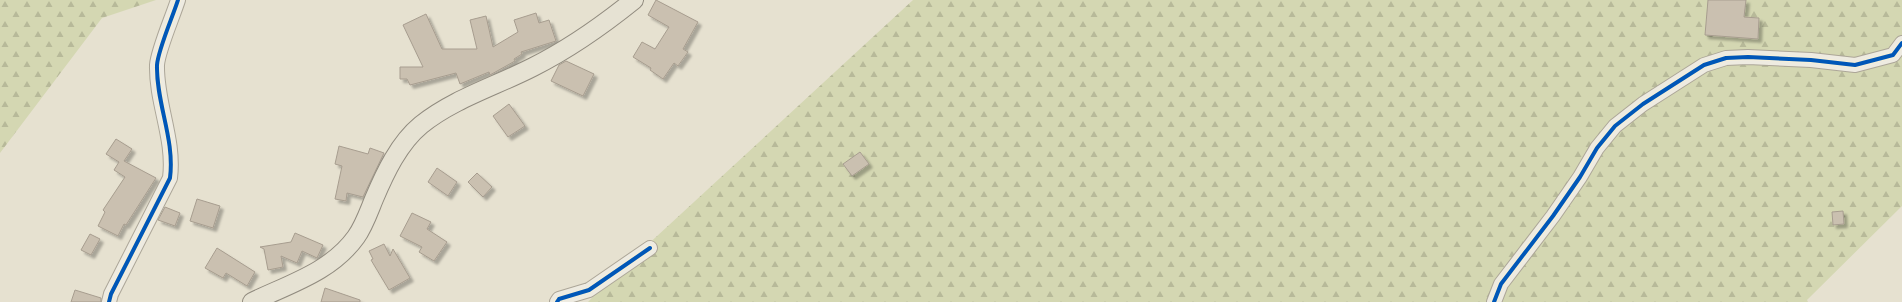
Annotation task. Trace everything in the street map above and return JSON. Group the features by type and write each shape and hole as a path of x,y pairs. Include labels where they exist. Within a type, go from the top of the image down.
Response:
{"main road":[{"path":"252,302 309,276 328,265 344,251 357,236 380,185 396,155 406,141 420,126 441,110 534,67 584,37 634,0"}],"street":[{"path":"109,302 111,294 170,178 172,165 157,64 178,0"},
{"path":"1494,302 1501,284 1553,216 1580,177 1597,148 1615,126 1643,104 1698,69 1726,58 1748,57 1811,60 1855,65 1894,55 1902,43"},
{"path":"557,302 589,290 650,248"}],"green space":[{"path":"0,0 156,0 102,18 0,153"},
{"path":"913,0 1902,0 1902,206 1807,300 1808,302 588,302 605,284"}],"building":[{"path":"656,0 698,22 683,49 688,52 678,66 674,63 663,79 650,70 651,68 633,57 642,42 655,49 669,27 648,15"},
{"path":"1708,0 1746,0 1744,17 1759,18 1758,39 1705,35"},
{"path":"536,13 539,23 549,20 556,41 521,52 522,54 514,59 515,61 490,75 489,72 460,84 456,73 410,85 407,79 400,79 400,67 423,67 403,25 426,14 442,49 477,49 470,20 486,16 493,47 518,32 514,20"},
{"path":"566,61 594,74 583,96 551,81 559,65"},
{"path":"509,104 525,126 508,137 493,116"},
{"path":"116,139 132,149 124,161 156,178 126,225 124,224 118,236 98,226 105,212 103,210 125,177 114,170 119,162 106,154"},
{"path":"339,146 368,154 370,148 384,153 363,197 347,193 346,201 335,199 342,166 335,164"},
{"path":"860,152 869,164 852,176 843,164"},
{"path":"437,168 457,182 448,196 428,182"},
{"path":"477,173 492,187 483,197 468,182"},
{"path":"197,199 220,206 213,228 190,221"},
{"path":"165,207 180,213 175,226 158,220"},
{"path":"1843,211 1844,224 1833,225 1832,212"},
{"path":"412,213 431,222 427,229 447,242 434,261 419,252 422,247 400,236"},
{"path":"295,233 323,245 317,258 302,251 297,263 281,256 283,267 268,270 264,249 260,247 291,242"},
{"path":"90,234 100,239 91,255 81,250"},
{"path":"384,244 390,256 393,249 410,278 389,290 371,260 373,259 369,251"},
{"path":"217,248 255,272 247,286 226,273 223,278 205,268"},
{"path":"325,288 360,300 360,302 321,302"},
{"path":"75,290 101,298 101,302 71,302"}],"cycle path":[{"path":"109,302 111,294 170,178 170,149 159,93 157,65 163,42 178,0"},
{"path":"1494,302 1501,284 1553,216 1580,177 1597,148 1615,126 1643,104 1704,65 1726,58 1748,57 1811,60 1855,65 1893,55 1902,43"},
{"path":"557,302 559,299 589,290 650,248"}]}
